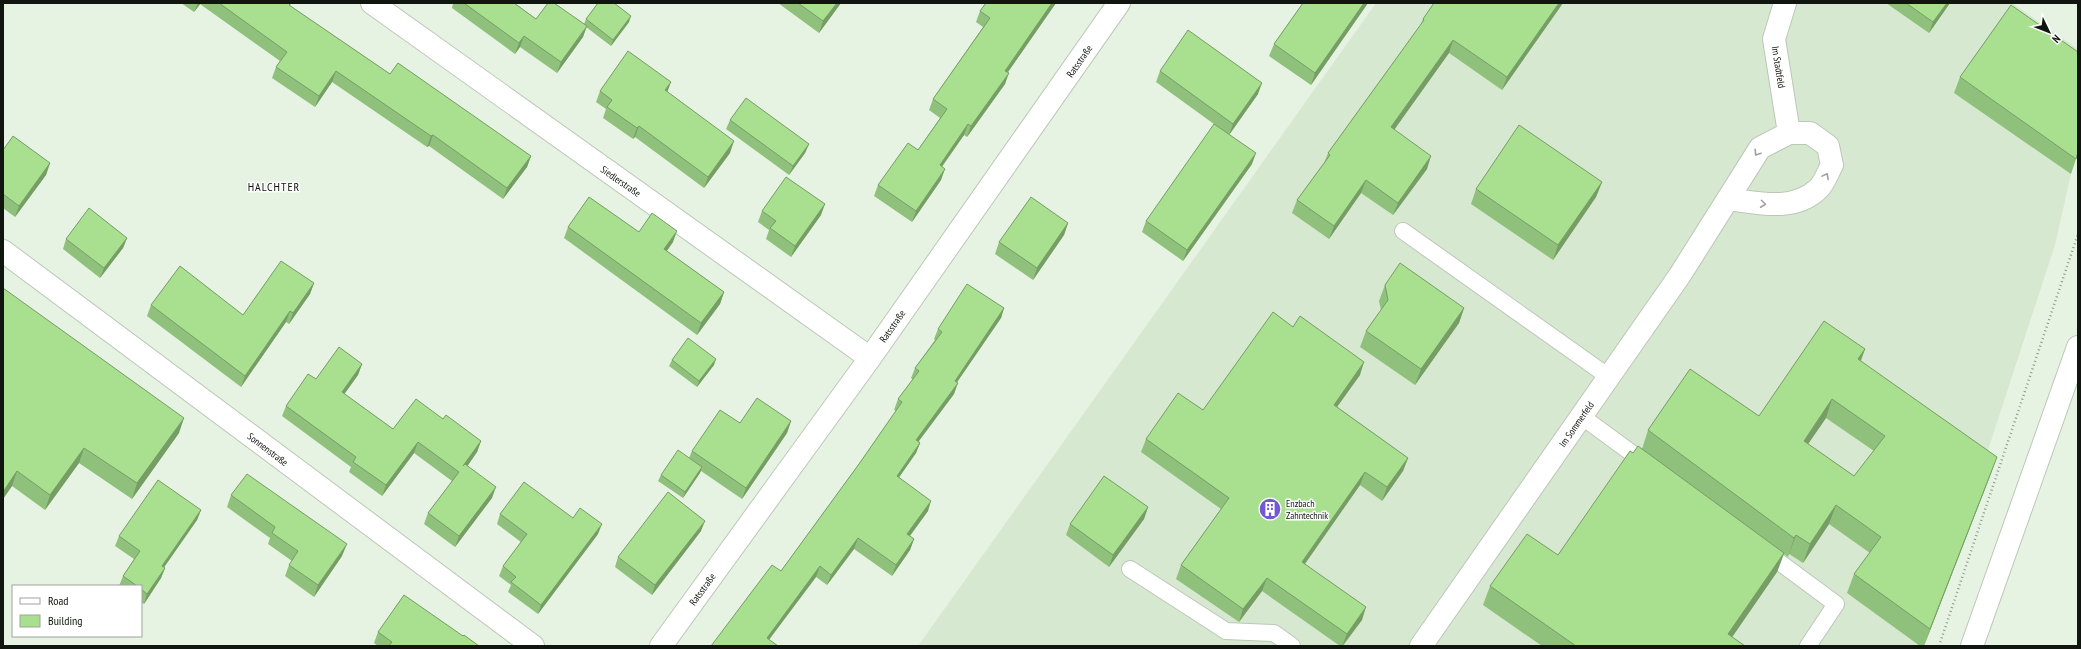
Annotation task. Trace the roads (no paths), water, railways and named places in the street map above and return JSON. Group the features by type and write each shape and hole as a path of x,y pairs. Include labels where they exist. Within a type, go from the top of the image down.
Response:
{"street":[{"name":"Siedlerstraße","path":"372,3 870,358"},
{"name":"Ratsstraße","path":"661,646 870,358 1119,3"},
{"name":"Im Stadtfeld","path":"1785,3 1774,39 1789,133"},
{"name":"Im Sommerfeld","path":"1421,646 1680,275 1760,148 1789,133 1810,133 1828,146 1832,165 1819,189 1799,202 1770,205 1728,199"},
{"name":"Sonnenstraße","path":"3,251 533,646"},
{"path":"1972,646 2078,347"}],"lane":[{"path":"1403,231 1609,377"},
{"path":"1582,416 1658,472"},
{"path":"1753,543 1836,604 1808,646"},
{"path":"1130,569 1226,632 1274,633 1292,646"}],"place":[{"name":"Enzbach Zahntechnik","path":"1270,509"}],"district":[{"name":"HALCHTER","path":"274,187"}]}
